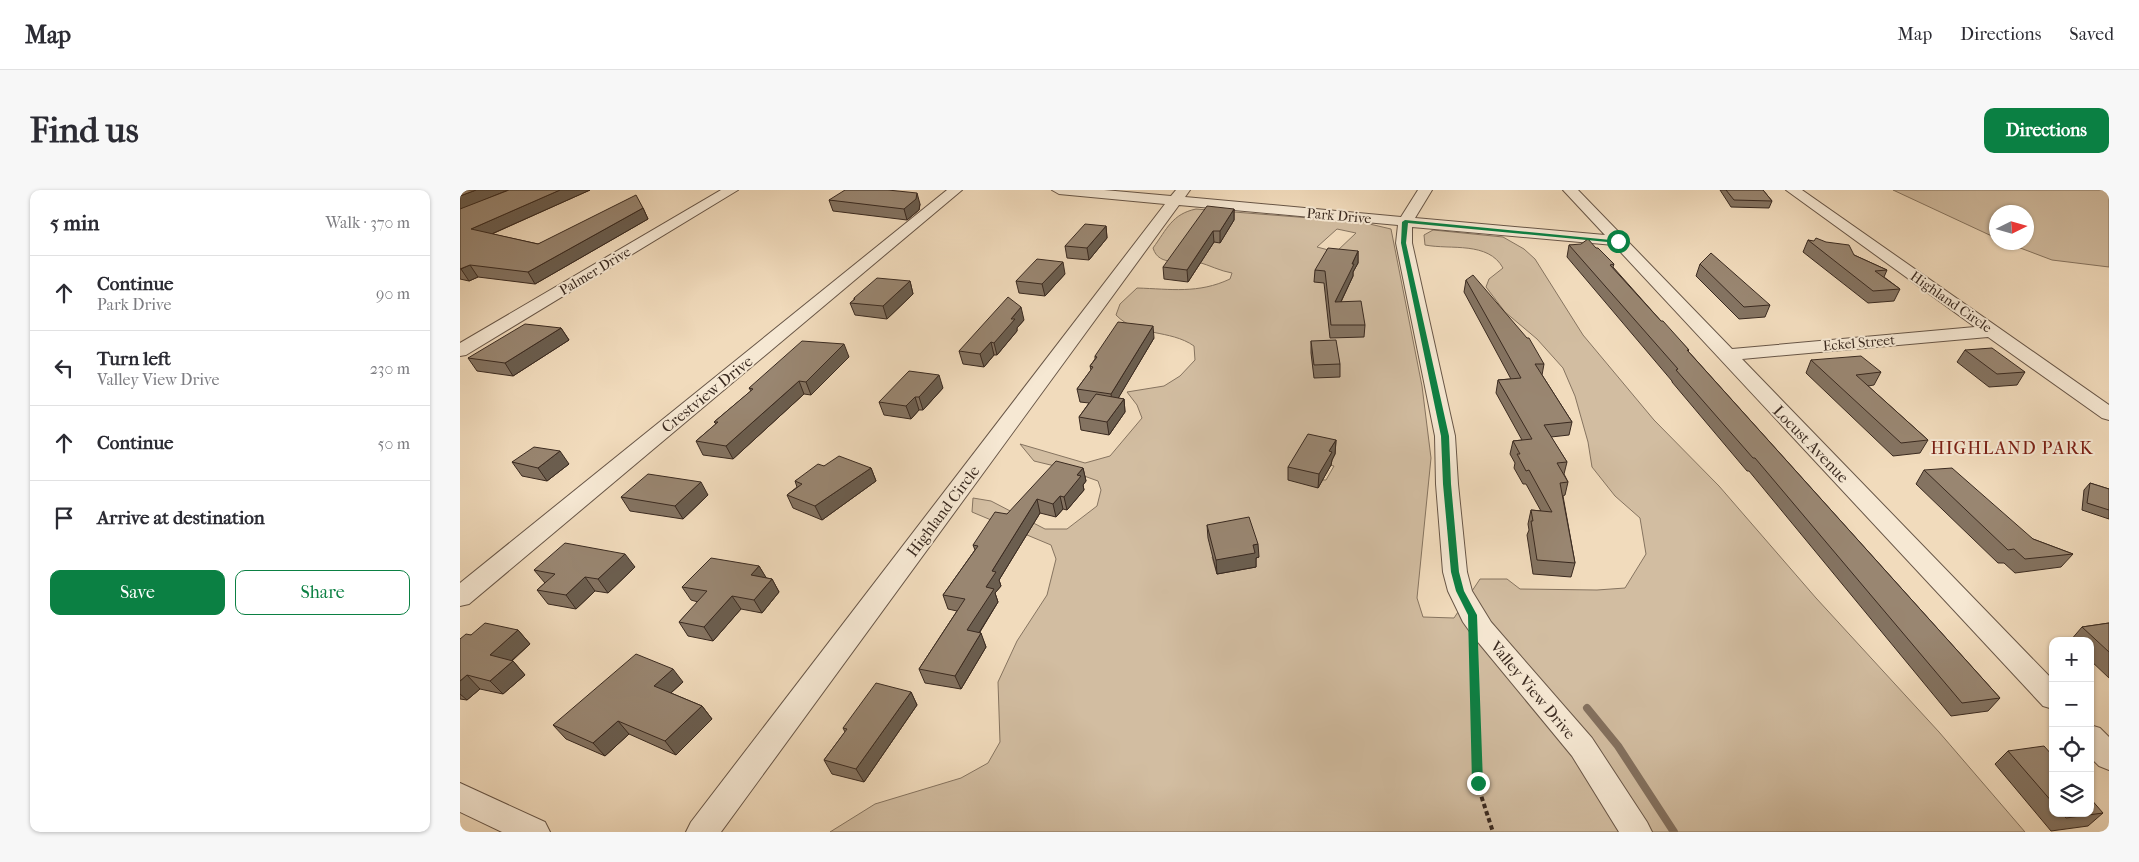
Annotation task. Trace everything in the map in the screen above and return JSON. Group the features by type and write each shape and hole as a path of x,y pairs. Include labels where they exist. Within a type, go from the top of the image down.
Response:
{"street":[{"name":"Palmer Drive","path":"460,351 731,190"},
{"name":"Crestview Drive","path":"460,597 954,190"},
{"name":"Park Drive","path":"1059,190 1179,196 1405,222 1618,241"},
{"name":"Valley View Drive","path":"1425,190 1408,213 1405,222 1404,243 1445,436 1447,484 1455,572 1460,591 1472,615 1582,747 1636,832"},
{"name":"Locust Avenue","path":"1570,190 2049,694"},
{"name":"Highland Circle","path":"1793,190 2109,414"},
{"name":"Highland Circle","path":"702,832 1179,196"},
{"name":"Eckel Street","path":"1725,355 1993,331"},
{"path":"2094,741 2109,757"},
{"path":"460,796 534,832"}],"path":[{"path":"1472,615 1478,783 1493,832"}],"shaded area":[{"path":"1893,190 2109,190 2109,267 2052,260 2026,250 2034,250 2034,205 1989,205 1989,235"},
{"path":"1196,209 1361,222 1391,229 1422,386 1431,458 1417,598 1423,617 1454,618 1480,579 1507,579 1520,589 1597,590 1625,588 1646,554 1640,518 1615,496 1592,467 1588,442 1575,396 1563,368 1537,339 1505,312 1486,287 1489,279 1503,268 1496,259 1479,250 1425,245 1424,235 1433,230 1503,237 1524,249 1535,259 1583,335 1654,420 1719,486 1816,598 1939,732 2025,832 830,832 875,804 961,778 988,763 1000,742 998,682 1017,641 1047,595 1056,559 1051,545 972,512 973,498 991,501 1045,529 1067,529 1097,506 1101,490 1098,481 1059,467 1034,461 1020,444 1085,463 1110,456 1142,418 1137,405 1127,392 1164,386 1180,376 1195,360 1194,346 1175,337 1134,327 1116,315 1120,304 1137,288 1195,289 1218,284 1230,279 1232,273 1198,262 1166,260 1156,254 1153,248 1166,229 1188,211","holes":["1337,229 1356,233 1336,252 1317,247","1307,447 1329,465 1334,466 1326,480 1323,480","1212,557 1258,557 1217,574"]}],"building":[{"path":"460,190 476,190 460,196"},
{"path":"509,190 560,190 471,229 538,244 636,195 643,208 528,272 470,265 460,269 460,209"},
{"path":"845,190 888,190 917,193 916,199 904,209 829,200"},
{"path":"1726,190 1763,190 1772,201 1734,200"},
{"path":"1207,206 1234,209 1220,231 1213,231 1187,270 1163,267"},
{"path":"1085,224 1106,226 1087,248 1065,246"},
{"path":"1816,238 1826,242 1849,245 1854,255 1887,270 1875,271 1900,289 1873,291 1808,240 1814,241"},
{"path":"1588,239 1614,264 1610,265 1663,321 2000,698 1962,703 1755,458 1676,370 1678,369 1569,245 1581,244"},
{"path":"1328,248 1358,251 1352,264 1354,264 1335,302 1361,301 1365,325 1331,325 1325,271 1315,270"},
{"path":"1711,253 1770,305 1744,307 1700,264"},
{"path":"1037,259 1063,262 1042,284 1016,281"},
{"path":"1473,275 1529,338 1544,364 1535,364 1572,422 1544,425 1567,462 1557,463 1568,482 1560,483 1575,563 1537,560 1531,510 1552,512 1529,470 1526,471 1517,454 1520,454 1513,441 1532,439 1498,380 1521,378 1466,280"},
{"path":"877,278 910,281 883,306 850,303 854,298"},
{"path":"1008,297 1021,307 1011,319 1015,319 994,343 991,342 980,354 959,351"},
{"path":"1118,322 1153,326 1111,394 1077,389 1093,367 1090,366 1097,357 1095,356"},
{"path":"525,324 561,328 505,363 468,358"},
{"path":"1336,340 1340,364 1314,365 1311,341"},
{"path":"802,341 844,344 806,382 799,381 726,446 696,441 718,422 714,422 753,389 749,388"},
{"path":"1992,348 2025,372 1997,374 1965,350"},
{"path":"1861,356 1881,372 1856,375 1928,440 1901,443 1811,360"},
{"path":"909,371 939,375 919,397 915,397 906,406 879,402"},
{"path":"1096,394 1124,399 1107,422 1079,417"},
{"path":"1308,434 1336,440 1329,451 1332,452 1319,474 1288,467"},
{"path":"534,447 560,451 538,468 512,462"},
{"path":"839,456 871,468 815,506 787,495 802,484 795,481 818,464 824,466"},
{"path":"1056,461 1083,468 1077,475 1081,476 1064,497 1060,496 1053,504 1037,499 992,571 996,572 986,587 994,589 967,630 981,633 955,676 919,669 965,599 943,595 978,546 973,545 995,512 1007,514"},
{"path":"1952,468 2033,539 2073,554 2025,559 2014,549 2008,550 1924,470"},
{"path":"648,474 701,482 675,506 621,497"},
{"path":"2090,483 2109,489 2109,510 2087,503"},
{"path":"1249,517 1258,544 1253,545 1255,553 1216,560 1207,525"},
{"path":"565,543 625,554 598,579 585,577 566,595 537,590 555,574 534,570"},
{"path":"711,558 759,566 751,575 772,579 754,600 732,596 704,627 679,622 707,591 682,587"},
{"path":"485,623 518,630 490,655 513,661 490,681 467,675 460,681 460,639 466,634 471,635"},
{"path":"2109,623 2109,652 2094,637 2082,627"},
{"path":"636,654 673,669 654,686 702,706 665,741 618,721 593,743 553,725"},
{"path":"876,683 911,692 856,769 824,760 847,729 843,728"},
{"path":"2044,746 2049,752 2049,798 2008,751"},
{"path":"2094,803 2103,813 2094,814"}],"waterway":[{"path":"1587,708 1618,746 1674,832"}],"district":[{"name":"HIGHLAND PARK","path":"2012,448"}],"route":[{"path":"1478,783 1472,615 1460,591 1455,572 1447,484 1445,436 1404,243 1405,222 1618,241"}]}
